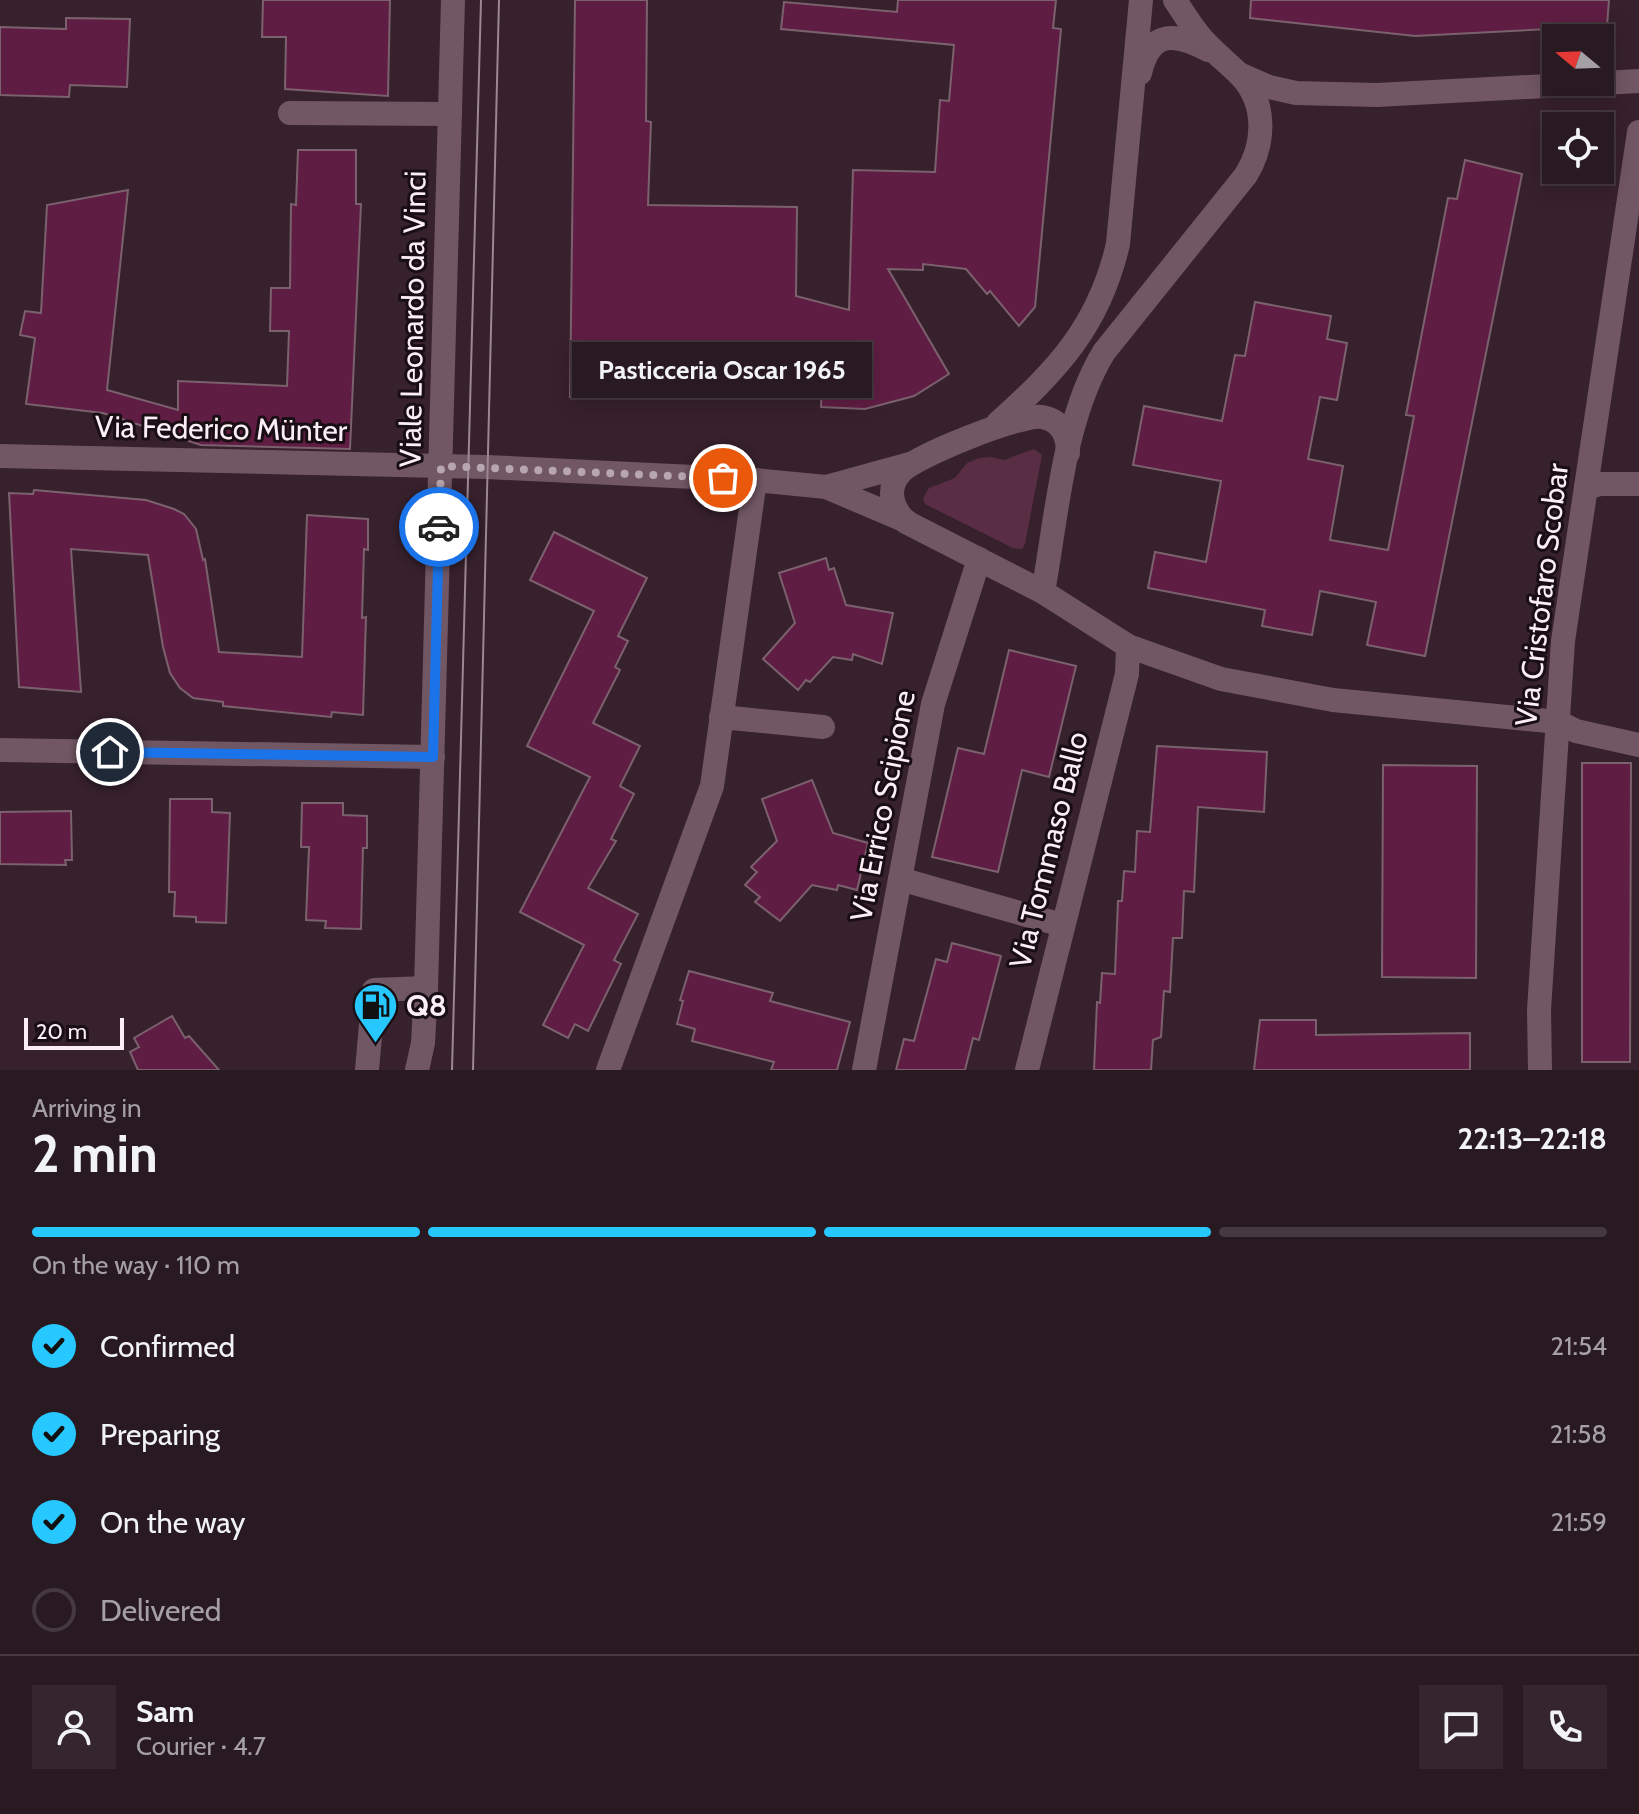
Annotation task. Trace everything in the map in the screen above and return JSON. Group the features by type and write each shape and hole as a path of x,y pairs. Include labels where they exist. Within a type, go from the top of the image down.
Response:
{"street":[{"name":"Viale Leonardo da Vinci","path":"417,1070 423,1043 426,988 453,0"},
{"path":"993,428 1058,366 1101,299 1116,255 1141,0"},
{"path":"1043,592 1068,453 1088,380 1104,352 1252,164 1260,141 1261,117 1253,94 1239,74 1202,39 1175,0"},
{"path":"1131,109 1143,58 1158,41 1181,37 1217,55"},
{"path":"1239,74 1269,87 1296,93 1377,95 1639,81"},
{"path":"290,113 450,114"},
{"name":"Via Cristofaro Scobar","path":"1540,1070 1539,1010 1563,641 1639,132"},
{"path":"826,487 914,462 993,428 1028,417 1049,418 1059,424 1065,432 1068,453"},
{"name":"Via Federico Münter","path":"0,456 441,466 755,480 826,487"},
{"path":"906,522 893,505 892,494 898,475 914,462"},
{"path":"608,1070 712,786 755,480"},
{"path":"1586,488 1600,484 1639,484"},
{"path":"826,487 906,522 1043,592 1128,646 1221,679 1333,700 1558,722 1576,731 1639,745"},
{"name":"Via Errico Scipione","path":"864,1070 933,704 979,559"},
{"name":"Via Tommaso Ballo","path":"1027,1070 1127,674 1128,646"},
{"path":"721,717 823,727"},
{"path":"0,750 433,757"},
{"path":"900,879 1062,925"},
{"path":"367,1070 374,990 426,988"}],"shaded area":[{"path":"1034,449 1042,455 1022,549 1013,548 925,504 923,498 929,488 955,478 967,463 991,457 1004,460"}],"building":[{"path":"263,0 390,0 388,96 285,89 286,37 262,37"},
{"path":"575,0 647,0 646,121 651,122 648,205 797,207 796,296 849,310 853,170 935,172 940,100 949,101 954,45 781,29 784,2 897,12 898,0 1056,0 1053,28 1061,29 1035,307 1019,326 990,291 987,294 966,269 923,264 923,270 888,269 949,374 914,396 865,409 821,407 822,377 658,371 660,399 570,397"},
{"path":"1251,0 1609,0 1607,24 1542,24 1542,29 1415,36 1250,18"},
{"path":"66,18 130,19 127,87 70,85 69,97 0,95 0,27 66,29"},
{"path":"298,150 356,150 356,204 361,204 350,449 201,445 103,413 26,404 35,338 20,335 25,311 41,313 47,205 128,190 107,390 178,410 178,381 287,386 289,331 270,331 271,288 290,288 291,204 296,205"},
{"path":"1465,160 1522,174 1425,656 1367,645 1376,602 1320,591 1312,635 1262,626 1265,610 1148,588 1155,552 1206,562 1221,481 1133,465 1144,406 1222,421 1235,355 1245,356 1255,302 1331,316 1327,339 1347,343 1337,400 1320,397 1308,459 1343,466 1330,540 1388,550 1414,416 1406,415 1448,198 1457,199"},
{"path":"34,490 146,500 184,514 196,529 205,559 219,652 302,657 307,515 368,519 362,618 366,617 363,715 332,712 331,717 223,706 223,702 193,698 180,688 170,673 148,555 71,549 81,692 19,687 9,493 33,494"},
{"path":"554,532 647,578 618,636 628,641 615,667 620,670 593,723 640,746 620,786 634,794 611,839 616,841 588,888 638,914 614,960 621,964 588,1031 575,1024 568,1038 543,1025 584,945 520,912 590,777 527,746 594,611 530,580"},
{"path":"826,558 829,570 834,568 846,605 893,613 882,664 853,654 852,660 833,657 810,682 806,680 798,690 763,659 795,623 779,573"},
{"path":"1009,650 1076,666 1049,777 1022,770 998,872 932,857 958,748 984,754"},
{"path":"1157,746 1267,752 1264,812 1198,807 1194,892 1184,891 1182,938 1173,938 1170,992 1164,991 1161,1037 1153,1040 1151,1070 1094,1070 1097,1002 1100,1003 1102,973 1115,974 1118,901 1122,901 1124,871 1135,872 1137,831 1150,832"},
{"path":"1582,763 1631,763 1630,1062 1582,1062"},
{"path":"1383,765 1477,766 1476,978 1382,977"},
{"path":"812,780 833,833 868,843 857,890 838,885 837,890 812,885 780,921 755,902 760,897 745,885 757,872 751,867 777,841 762,799"},
{"path":"170,799 212,799 212,812 230,813 226,923 196,922 196,917 174,916 175,892 169,892"},
{"path":"302,803 343,803 343,815 367,816 361,929 325,928 326,921 306,920 309,847 301,847"},
{"path":"71,811 72,860 65,860 66,865 0,864 0,812"},
{"path":"952,943 1001,956 979,1040 973,1038 965,1070 896,1070 904,1039 914,1041 936,959 947,962"},
{"path":"689,971 773,993 770,1001 850,1022 837,1070 771,1070 774,1062 692,1041 695,1029 677,1024"},
{"path":"172,1016 185,1038 189,1036 219,1070 138,1070 130,1052 139,1047 134,1038"},
{"path":"1260,1020 1316,1020 1316,1035 1470,1033 1470,1070 1254,1070"}],"tram line":[{"path":"452,1070 481,0"},
{"path":"473,1070 499,0"}],"way so far":[{"path":"439,527 441,466 723,478"}],"place":[{"name":"Pasticceria Oscar 1965","path":"723,478"},
{"name":"Q8","path":"375,1045"}],"route":[{"path":"110,752 433,757 439,527"}]}
